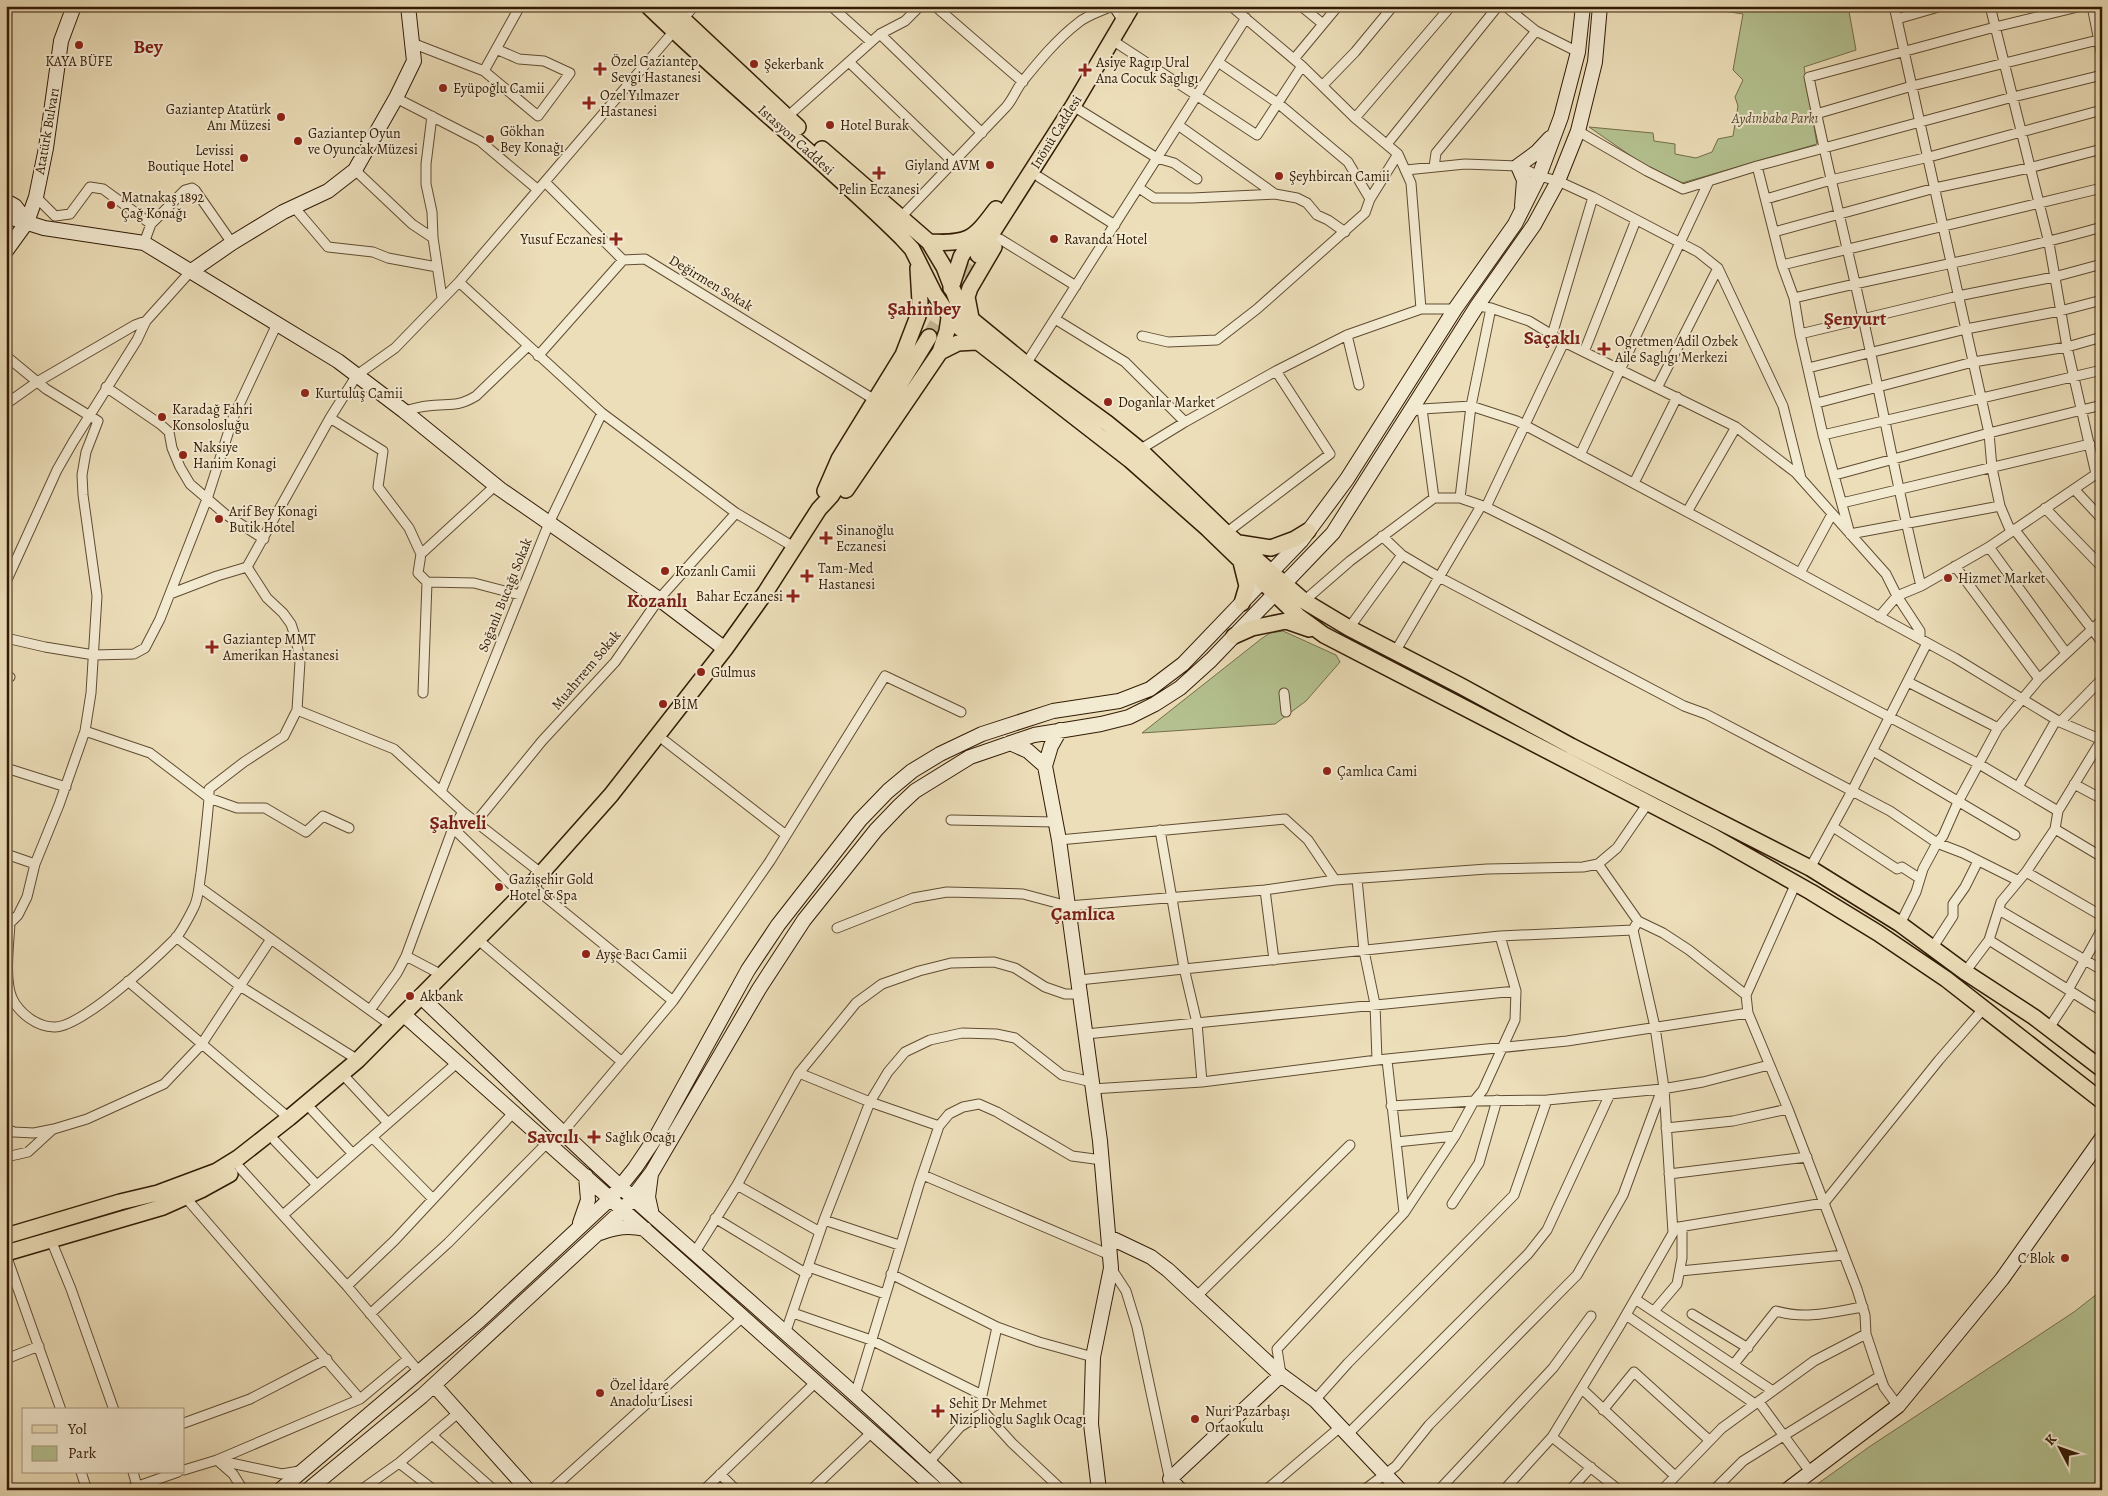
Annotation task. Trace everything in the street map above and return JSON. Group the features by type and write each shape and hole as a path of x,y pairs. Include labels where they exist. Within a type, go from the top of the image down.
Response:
{"main road":[{"name":"Atatürk Bulvarı","path":"6,251 27,222 36,197 46,148 61,41 74,6"},
{"path":"190,272 232,243 294,207 328,190 355,170 396,98 414,61 408,6"},
{"name":"Istasyon Caddesi","path":"648,6 674,32 867,203 912,249 930,285 956,324 976,342 1134,455"},
{"path":"669,6 787,117 929,242 944,267 958,303 971,318 1026,364 1107,423 1134,455 1241,562 1266,576"},
{"path":"280,1490 479,1321 611,1198 635,1168 656,1137 748,970 778,925 860,820 888,790 912,771 940,754 982,734 1053,711 1119,701 1150,689 1183,664 1308,531 1378,432 1455,309 1521,213 1540,176 1554,134 1578,52 1583,6"},
{"path":"308,1490 434,1385 624,1209 652,1172 781,955 804,920 876,830 916,791 970,757 1034,735 1101,724 1129,717 1155,704 1180,688 1234,636 1333,533 1416,411 1477,306 1534,225 1558,181 1578,131 1595,62 1600,6"},
{"name":"Inönü Caddesi","path":"978,255 1073,106 1112,40 1124,10"},
{"path":"971,318 968,297 970,288 1066,135 1073,106"},
{"path":"533,885 612,795 725,650 794,548 822,511 854,478 940,352 950,317 952,286 961,257 972,238 990,217 1056,122 1073,106"},
{"path":"1521,213 1524,180 1518,166 1537,152 1554,134"},
{"path":"6,200 15,206 27,222"},
{"path":"6,216 44,228 144,242 190,272 338,361 404,411 496,486 658,599 725,650"},
{"path":"929,242 952,243 972,238"},
{"path":"822,511 839,459 903,355 918,316 920,302 918,261"},
{"path":"423,998 533,885 665,741 729,660 777,592 822,511 929,336"},
{"path":"940,352 958,343 976,342"},
{"path":"1134,455 1238,543 1266,576 1279,588 1298,616 1324,635"},
{"path":"1238,543 1271,548 1295,539 1308,531"},
{"path":"1241,562 1247,586 1242,602"},
{"path":"1279,588 1349,628 1462,686 1571,746 1810,868 1933,946 1965,972 2049,1028 2102,1069"},
{"path":"1234,636 1252,628 1286,621 1324,635 1760,861 1878,933 1946,979 2102,1101"},
{"path":"1060,730 1051,746 1046,766 1059,840 1080,987 1102,1160 1111,1261 1093,1358 1091,1424 1099,1490"},
{"path":"1010,743 1028,751 1046,766"},
{"path":"6,1254 163,1207 186,1198 240,1168 275,1141 347,1079 406,1017 442,975 479,941"},
{"path":"423,998 562,1133 652,1215 786,1331 958,1490"},
{"path":"6,1236 120,1202 158,1193 199,1179 238,1158 289,1118 358,1060 392,1026 406,1017"},
{"path":"406,1017 744,1316 932,1488"},
{"path":"1787,1490 1898,1406 2002,1279 2102,1138"},
{"path":"603,1170 621,1172 635,1168"},
{"path":"652,1172 648,1197 652,1215"},
{"path":"577,1230 584,1218 588,1200 586,1176"},
{"path":"595,1236 612,1228 631,1225 646,1229"},
{"path":"1109,1238 1151,1257 1198,1296 1281,1375 1315,1400 1400,1490"},
{"path":"1174,1486 1281,1375"},
{"path":"434,1385 528,1490"}],"street":[{"path":"484,71 520,6"},
{"path":"683,18 694,6"},
{"path":"831,6 871,42"},
{"path":"787,117 880,34 906,20 920,6"},
{"path":"935,6 1023,82"},
{"path":"901,217 982,134 1015,96 1016,90 1046,53 1079,22 1112,6"},
{"path":"1231,6 1302,66 1355,118 1398,154 1411,183 1421,309"},
{"path":"1301,6 1323,24"},
{"path":"1294,59 1338,6"},
{"path":"1323,85 1356,52 1393,6"},
{"path":"1355,118 1451,6"},
{"path":"1387,144 1498,6"},
{"path":"1505,6 1536,31 1578,52"},
{"path":"1894,6 1989,433 1992,468 2000,506 2012,531 2102,642"},
{"path":"1897,19 1942,6"},
{"path":"1879,617 1897,596 1921,586 1989,547 2099,472 2090,444 2067,347 2049,242 1990,6"},
{"path":"1921,586 1906,524 1863,318 1823,148 1809,77 1995,26 2082,6"},
{"path":"2092,6 2102,56"},
{"path":"1026,364 1246,18"},
{"path":"1434,167 1436,153 1536,31"},
{"path":"170,594 247,567 330,418 357,375 396,348 459,282 674,32"},
{"path":"880,34 982,134"},
{"path":"1112,40 1258,135 1280,104 1302,66"},
{"path":"1816,114 1912,86 2100,40"},
{"path":"412,42 484,71 538,116 570,73 544,61 519,59 496,49"},
{"path":"849,62 953,162"},
{"path":"1218,62 1280,104 1348,162 1370,199"},
{"path":"1578,131 1647,171 1683,189 1757,166 2012,96 2102,75"},
{"path":"396,98 480,141 538,189"},
{"path":"1073,106 1157,158 1174,163 1197,180"},
{"path":"1766,200 1831,180 1929,157 2102,110"},
{"path":"432,116 426,164 426,184 432,212 433,238 442,298"},
{"path":"1178,125 1275,194"},
{"path":"1774,232 1935,188 2029,168 2102,149"},
{"path":"1142,336 1168,342 1217,340 1257,309 1365,213 1370,199 1398,154"},
{"path":"1406,170 1465,164 1518,166 1593,197 1698,252 1718,268 1739,309 1783,406 1801,478"},
{"path":"1757,166 1782,265 1794,298 1800,334 1823,435 1850,534"},
{"path":"355,170 412,224 433,238"},
{"path":"1039,178 1115,225"},
{"path":"1580,455 1709,181"},
{"path":"538,356 623,260 545,182"},
{"path":"44,228 55,216 70,214 90,187 103,190 152,224"},
{"path":"144,242 152,224 185,190 192,188 196,190 232,243"},
{"path":"1139,188 1154,198 1275,194 1298,198 1307,203 1317,215 1345,232"},
{"path":"1782,265 2102,188"},
{"path":"36,197 55,216"},
{"path":"1552,335 1593,197"},
{"path":"294,207 328,247 373,252 396,260 438,267"},
{"path":"1584,352 1636,220"},
{"path":"1794,298 1855,283 2049,242 2102,228"},
{"path":"1000,239 1076,286"},
{"name":"Değirmen Sokak","path":"623,260 645,260 875,400"},
{"path":"1800,334 1958,296 2054,277 2102,264"},
{"path":"1657,388 1718,268"},
{"path":"6,582 57,470 137,340 146,321 190,272"},
{"path":"459,282 602,413 736,513 794,548"},
{"path":"1808,368 1966,329 2060,311 2102,300"},
{"path":"1477,306 1491,308 1529,321 1564,342 1736,427 1801,478 1886,574 1897,596 1920,631 1924,641 1908,682 1810,868"},
{"path":"1460,498 1471,406 1491,308"},
{"path":"1134,455 1185,422 1347,334 1421,309 1455,309"},
{"path":"1055,320 1125,362 1185,422"},
{"path":"6,404 37,382 135,325 146,321"},
{"path":"6,638 45,647 94,654 134,654 145,648 160,619 207,499 233,418 277,324"},
{"path":"1347,334 1359,384"},
{"path":"1817,403 1973,362 2067,347 2102,337"},
{"path":"1395,652 1439,577 1484,507 1564,342"},
{"path":"404,411 428,406 458,405 468,401 476,396 528,346"},
{"path":"6,356 37,382 98,421 86,452 82,481 97,596 91,693 85,731 66,787 35,864 27,897 18,915 8,922 8,973 11,996 18,1008 28,1018 42,1025 54,1028 70,1023 117,991 176,937 195,905 199,887 209,789 244,762 284,736 297,710 300,660 294,631 283,613 267,598 247,567"},
{"path":"1823,435 1885,419 1981,399 2102,370"},
{"path":"1226,533 1330,454 1276,371"},
{"path":"106,388 169,432 172,448 184,475 207,499 225,514 264,539"},
{"path":"1634,484 1677,397"},
{"path":"1835,475 1989,433 2102,405"},
{"path":"1434,498 1416,411 1471,406 1524,425 1924,641 1985,675 2060,722 2102,739 2058,811 2055,829 2026,872 2017,880 2001,902 1989,940 1965,972"},
{"name":"Soğanlı Bucağı Sokak","path":"441,792 549,523 602,413"},
{"path":"330,418 383,451 378,487 409,528 421,554 418,572 427,582 422,693"},
{"path":"1687,512 1736,427"},
{"path":"1842,503 2090,444"},
{"path":"421,554 496,486"},
{"path":"2074,489 2102,519"},
{"path":"1304,601 1382,536 1434,498 1460,498 1484,507 1554,541 1979,764 2058,811"},
{"path":"1850,534 2000,506"},
{"path":"2045,508 2102,567"},
{"name":"Muahrrem Sokak","path":"476,822 542,741 615,662 658,599 736,513"},
{"path":"1800,573 1832,514"},
{"path":"1382,536 1402,555 1439,577 1684,706 1706,714 1890,811 1937,843 1963,853 2017,880"},
{"path":"1989,547 2066,653"},
{"path":"1349,628 1402,555"},
{"path":"1955,566 2039,679"},
{"path":"427,582 474,582 520,595"},
{"path":"1900,924 1916,892 1919,878 1937,843 1944,836 1958,802 1998,728 2039,679 2102,620"},
{"path":"562,1133 673,1001 786,835 886,676 961,712"},
{"path":"2018,787 2055,722 2060,722 2102,679"},
{"path":"1908,682 1998,728"},
{"path":"1284,692 1286,712"},
{"path":"297,710 394,749 476,822 533,885"},
{"path":"85,731 150,754 209,798 237,808 265,808 306,832 323,816 350,828"},
{"path":"665,741 786,835"},
{"path":"1873,750 2015,835"},
{"path":"6,768 66,787"},
{"path":"2074,784 2102,799"},
{"path":"837,928 913,898 947,892 1023,894 1068,906 1265,890 1335,880 1487,869 1583,867 1598,864 1617,848 1648,804"},
{"path":"370,1010 398,973 406,956 453,828 463,812"},
{"path":"1059,840 1285,819 1308,840 1335,880"},
{"path":"951,820 1056,822"},
{"path":"1832,827 1897,868 1902,867 1919,878"},
{"path":"453,828 533,885 673,1001"},
{"path":"2055,829 2102,857"},
{"path":"1160,830 1184,968 1197,1023 1202,1082"},
{"path":"6,854 35,864"},
{"path":"1933,946 1953,916 1953,904 1965,887 1978,862"},
{"path":"1598,864 1638,921 1663,933 1688,950 1746,995"},
{"path":"2026,872 2102,916"},
{"path":"1357,879 1364,951 1375,1004 1377,1060"},
{"path":"1796,883 1746,995 1748,1013 1807,1156 1863,1307 1866,1334 1884,1387 1898,1406"},
{"path":"199,887 392,1026"},
{"path":"1265,890 1274,960"},
{"path":"1999,910 2102,970"},
{"path":"1638,921 1633,930 1655,1027 1663,1089 1670,1174 1682,1258 1677,1284 1654,1311"},
{"path":"2049,1028 2102,929"},
{"path":"695,1252 737,1185 799,1073 856,1003 882,984 919,971 951,963 994,962 1015,968 1045,987 1065,994 1080,987 1184,968 1500,936 1633,930"},
{"path":"1281,1375 1277,1349 1404,1213 1455,1136 1474,1101 1483,1090 1505,1046 1515,1020 1516,991 1500,936"},
{"path":"176,937 240,986 358,1060"},
{"path":"6,1129 14,1132 34,1133 54,1129 87,1119 164,1084 201,1045 271,939"},
{"path":"1989,940 2102,1011"},
{"path":"479,941 622,1062"},
{"path":"406,956 442,975"},
{"path":"128,981 289,1118"},
{"path":"1086,1034 1283,1016 1375,1004 1516,991"},
{"path":"1504,1490 1552,1437 1678,1227 1824,1203 1939,1060 1984,1008"},
{"path":"786,1331 824,1220 870,1102 888,1072 905,1052 930,1040 962,1033 996,1034 1015,1038 1062,1074 1092,1086 1202,1082 1377,1060 1567,1041 1748,1013"},
{"path":"1388,1060 1391,1106 1404,1213"},
{"path":"283,1216 458,1062"},
{"path":"1391,1106 1497,1100 1547,1100 1663,1089 1703,1082 1770,1065"},
{"path":"799,1073 870,1102 939,1126"},
{"path":"347,1079 388,1123"},
{"path":"1364,1490 1403,1459 1429,1425 1577,1275 1623,1195 1663,1089"},
{"path":"1266,1490 1343,1431 1521,1261 1538,1242 1547,1230 1610,1094"},
{"path":"1452,1204 1479,1163 1497,1100"},
{"path":"1315,1400 1348,1363 1514,1195 1547,1100"},
{"path":"855,1395 899,1245 939,1126 949,1114 963,1107 979,1104 997,1112 1072,1156 1102,1160"},
{"path":"1666,1128 1733,1121 1788,1109"},
{"path":"312,1110 353,1154"},
{"path":"347,1286 395,1240 514,1112"},
{"path":"6,1157 28,1152 54,1129"},
{"path":"1396,1142 1455,1136"},
{"path":"372,1137 433,1199"},
{"path":"275,1141 317,1185"},
{"path":"370,1314 448,1243 548,1142"},
{"path":"1198,1296 1350,1145"},
{"path":"1670,1174 1807,1156"},
{"path":"240,1168 347,1286 420,1373"},
{"path":"923,1175 1111,1261 1126,1291 1137,1327 1174,1486"},
{"path":"737,1185 820,1232"},
{"path":"186,1198 360,1399"},
{"path":"715,1218 808,1271 885,1294"},
{"path":"824,1220 899,1245"},
{"path":"51,1240 113,1408"},
{"path":"6,1254 60,1408"},
{"path":"1680,1271 1844,1255"},
{"path":"891,1274 997,1327 1038,1342 1093,1358"},
{"path":"1635,1299 1773,1391"},
{"path":"1734,1364 1776,1311 1791,1315 1811,1316 1863,1307"},
{"path":"793,1313 872,1340 982,1395"},
{"path":"1692,1314 1748,1348"},
{"path":"1626,1315 1757,1403 1785,1436 1811,1473"},
{"path":"551,1490 744,1316"},
{"path":"1439,1490 1553,1368 1592,1316"},
{"path":"997,1327 982,1395 984,1412 1017,1449 1062,1490"},
{"path":"1662,1490 1722,1428 1814,1360 1866,1334"},
{"path":"6,1359 39,1346"},
{"path":"185,1423 250,1399 327,1359"},
{"path":"185,1470 216,1460 360,1399 408,1360"},
{"path":"1603,1410 1634,1372 1709,1440"},
{"path":"1714,1490 1743,1461 1880,1376"},
{"path":"704,1490 816,1382"},
{"path":"1582,1389 1674,1476"},
{"path":"929,1462 960,1427 984,1412"},
{"path":"361,1490 399,1463 458,1413"},
{"path":"811,1490 872,1432"},
{"path":"432,1435 494,1490"},
{"path":"1552,1437 1591,1467 1609,1486 1619,1490"},
{"path":"216,1460 282,1474 291,1474 304,1469"},
{"path":"216,1460 233,1474 243,1490"},
{"path":"399,1463 434,1490"},
{"path":"1570,1490 1591,1467"},
{"path":"82,1474 87,1490"},
{"path":"134,1474 137,1486"},
{"path":"127,1490 172,1474"},
{"path":"720,1474 736,1490"}],"green space":[{"name":"Aydınbaba Parkı","path":"1716,6 1848,6 1856,50 1804,67 1817,144 1682,183 1647,167 1589,127 1653,133 1654,141 1675,144 1675,154 1696,158 1712,152 1718,139 1733,136 1738,106 1735,97 1743,80 1733,70 1743,14 1717,10"},
{"path":"1283,631 1336,655 1340,662 1306,701 1275,724 1142,733 1261,639 1270,633"},
{"path":"2102,1290 2102,1490 1809,1490 1869,1447 2074,1312"}],"tunnel":[{"path":"929,337 978,255"}],"place":[{"name":"KAYA BÜFE","path":"79,45"},
{"name":"Şekerbank","path":"754,64"},
{"name":"Özel Gaziantep Sevgi Hastanesi","path":"600,69"},
{"name":"Asiye Ragıp Ural Ana Cocuk Saglıgı","path":"1085,70"},
{"name":"Eyüpoğlu Camii","path":"443,88"},
{"name":"Ozel Yılmazer Hastanesi","path":"589,103"},
{"name":"Gaziantep Atatürk Anı Müzesi","path":"281,117"},
{"name":"Hotel Burak","path":"830,125"},
{"name":"Gökhan Bey Konağı","path":"490,139"},
{"name":"Gaziantep Oyun ve Oyuncak Müzesi","path":"298,141"},
{"name":"Levissi Boutique Hotel","path":"244,158"},
{"name":"Giyland AVM","path":"990,165"},
{"name":"Pelin Eczanesi","path":"879,173"},
{"name":"Şeyhbircan Camii","path":"1279,176"},
{"name":"Matnakaş 1892 Çağ Konağı","path":"111,205"},
{"name":"Yusuf Eczanesi","path":"616,239"},
{"name":"Ravanda Hotel","path":"1054,239"},
{"name":"Ogretmen Adil Ozbek Aile Saglıgı Merkezi","path":"1604,349"},
{"name":"Kurtuluş Camii","path":"305,393"},
{"name":"Doganlar Market","path":"1108,402"},
{"name":"Karadağ Fahri Konsolosluğu","path":"162,417"},
{"name":"Naksiye Hanim Konagi","path":"183,455"},
{"name":"Arif Bey Konagi Butik Hotel","path":"219,519"},
{"name":"Sinanoğlu Eczanesi","path":"826,538"},
{"name":"Kozanlı Camii","path":"665,571"},
{"name":"Tam-Med Hastanesi","path":"807,576"},
{"name":"Hizmet Market","path":"1948,578"},
{"name":"Bahar Eczanesi","path":"793,596"},
{"name":"Gaziantep MMT Amerikan Hastanesi","path":"212,647"},
{"name":"Gulmus","path":"701,672"},
{"name":"BİM","path":"663,704"},
{"name":"Çamlıca Cami","path":"1327,771"},
{"name":"Gazişehir Gold Hotel & Spa","path":"499,887"},
{"name":"Ayşe Bacı Camii","path":"586,954"},
{"name":"Akbank","path":"410,996"},
{"name":"Sağlık Ocağı","path":"594,1137"},
{"name":"C Blok","path":"2065,1258"},
{"name":"Özel İdare Anadolu Lisesi","path":"600,1393"},
{"name":"Sehit Dr Mehmet Niziplioglu Saglık Ocagı","path":"938,1411"},
{"name":"Nuri Pazarbaşı Ortaokulu","path":"1195,1419"}],"district":[{"name":"Bey","path":"148,47"},
{"name":"Şahinbey","path":"924,309"},
{"name":"Şenyurt","path":"1855,319"},
{"name":"Saçaklı","path":"1552,338"},
{"name":"Kozanlı","path":"657,601"},
{"name":"Şahveli","path":"458,823"},
{"name":"Çamlıca","path":"1083,914"},
{"name":"Savcılı","path":"553,1137"}]}
